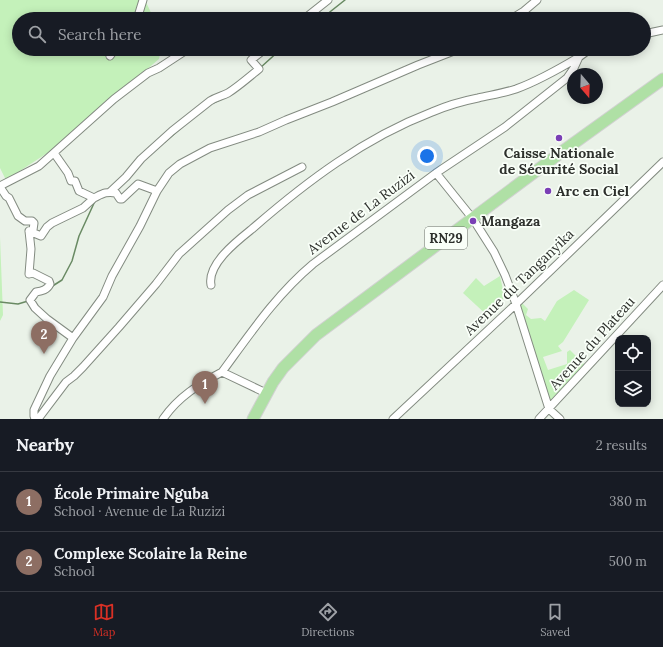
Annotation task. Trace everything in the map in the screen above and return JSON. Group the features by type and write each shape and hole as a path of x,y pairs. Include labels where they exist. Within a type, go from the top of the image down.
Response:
{"main road":[{"name":"RN29","path":"252,419 266,393 283,368 316,335 400,271 663,79"}],"street":[{"path":"139,12 143,0"},
{"path":"313,12 328,0"},
{"path":"522,12 537,0"},
{"path":"651,33 663,30"},
{"path":"29,232 33,230 34,223 32,221 25,221 18,216 9,198 0,187 39,166 114,99 148,73 177,56"},
{"path":"110,192 126,177 141,159 172,131 210,101 240,85 259,69 251,60 256,56"},
{"path":"302,167 248,195 228,210 179,254 134,310 83,367 66,382 37,419 34,416 34,410 50,376 72,338 102,297 157,191 169,173 199,153 260,132 441,56"},
{"path":"211,285 210,278 213,271 230,247 284,200 331,166 361,147 379,136 432,112 527,85 579,57"},
{"name":"Avenue de La Ruzizi","path":"222,372 281,294 313,264 436,173 505,126 567,78 579,57"},
{"path":"54,153 68,173 71,181 75,181 79,191 94,198"},
{"name":"Avenue du Tanganyika","path":"393,419 516,304 663,162"},
{"path":"436,173 473,219 494,252 516,304 549,409 560,419"},
{"path":"29,232 41,236 47,227 52,223 83,208 94,198 103,193 116,193 122,199 138,184 157,191"},
{"path":"29,232 31,249 28,274 33,274 50,283 48,288 43,291 36,292 30,300 35,308 47,319 72,338"},
{"name":"Avenue du Plateau","path":"539,419 663,285"},
{"path":"163,419 189,392 222,372 266,393"}],"green space":[{"path":"0,0 145,0 151,12 12,12 12,56 160,56 159,59 55,148 6,180 0,168"},
{"path":"0,237 3,315 0,321"},
{"path":"500,276 504,295 502,303 490,318 463,293 476,278 484,286"},
{"path":"574,290 589,300 563,342 558,346 562,351 543,357 548,370 567,364 567,352 570,350 585,365 550,401 519,307 522,303 528,309 526,315 531,319 541,318 545,321 557,301"}],"waterway":[{"path":"330,12 345,0"},
{"path":"260,68 273,56"},
{"path":"213,103 222,99"},
{"path":"165,142 180,129"},
{"path":"51,287 62,280 72,261 79,236 95,201"},
{"path":"0,302 18,304 28,301"}],"place":[{"name":"Caisse Nationale de Sécurité Social","path":"559,138"},
{"name":"Arc en Ciel","path":"548,191"},
{"name":"Mangaza","path":"473,221"},
{"name":"Complexe Scolaire la Reine","path":"44,354"},
{"name":"École Primaire Nguba","path":"205,404"}]}
